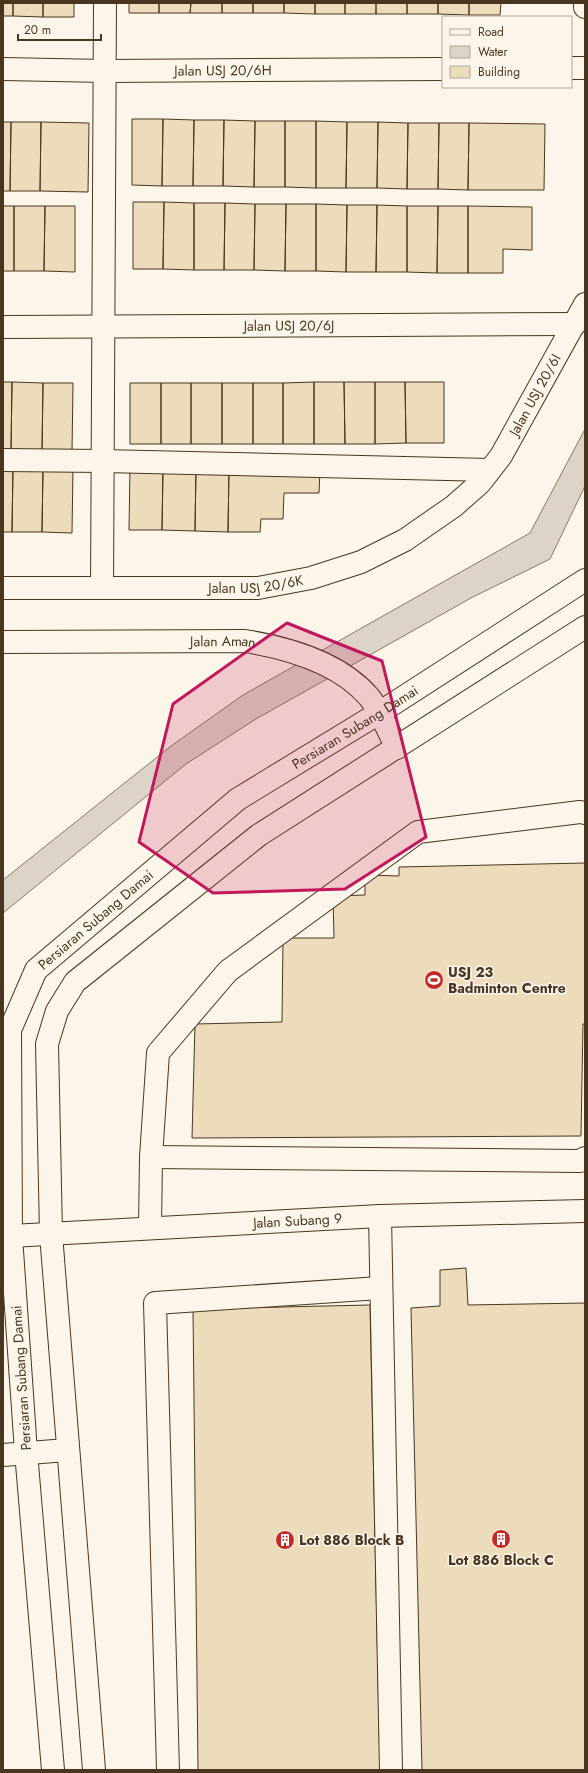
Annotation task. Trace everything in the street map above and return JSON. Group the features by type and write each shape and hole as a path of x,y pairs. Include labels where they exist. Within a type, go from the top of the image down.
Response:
{"street":[{"path":"102,588 105,3"},
{"path":"572,68 585,68"},
{"name":"Jalan USJ 20/6H","path":"3,69 105,71 442,69"},
{"name":"Jalan USJ 20/6I","path":"485,476 501,456 585,304"},
{"name":"Jalan USJ 20/6J","path":"3,327 575,324"},
{"path":"3,460 103,461 485,476"},
{"name":"Jalan USJ 20/6K","path":"3,588 258,588 311,578 360,562 406,540 454,506 485,476"},
{"name":"Persiaran Subang Damai","path":"53,1770 26,1452 11,1236 10,1030 36,970 238,799 374,705 585,580"},
{"path":"94,1770 67,1450 51,1234 47,1044 57,1011 75,982 259,835 585,627"},
{"name":"Jalan Aman","path":"3,642 245,641 272,645 301,654 353,681 374,705 397,748"},
{"path":"150,1228 151,1157 158,1053 228,971 418,832 580,812 585,813"},
{"path":"151,1157 572,1161 580,1161 585,1158"},
{"name":"Jalan Subang 9","path":"11,1236 380,1216 585,1211"},
{"path":"380,1216 380,1288 391,1770"},
{"path":"168,1770 155,1303 380,1288"},
{"path":"3,1455 67,1450"}],"highlighted area":[{"path":"287,623 382,661 426,837 345,889 213,893 139,842 173,704"}],"water":[{"path":"585,429 585,486 550,559 471,598 256,719 186,764 3,913 3,880 171,746 243,695 530,533"}],"building":[{"path":"3,3 13,3 13,16 3,16"},
{"path":"13,3 43,3 43,17 13,16"},
{"path":"43,3 74,3 74,17 43,17"},
{"path":"129,3 159,3 159,13 129,13"},
{"path":"159,3 191,3 190,13 159,13"},
{"path":"191,3 222,3 222,13 190,13"},
{"path":"222,3 253,3 253,13 222,13"},
{"path":"253,3 284,3 284,13 253,13"},
{"path":"284,3 315,3 315,14 284,13"},
{"path":"315,3 345,3 345,14 315,14"},
{"path":"345,3 376,3 376,14 345,14"},
{"path":"376,3 407,3 407,14 376,14"},
{"path":"407,3 438,3 438,14 407,14"},
{"path":"438,3 469,3 469,15 438,14"},
{"path":"469,3 501,3 500,15 469,15"},
{"path":"132,119 163,119 162,186 132,185"},
{"path":"163,119 194,120 193,186 162,186"},
{"path":"194,120 224,120 223,186 193,186"},
{"path":"224,120 255,121 254,187 223,186"},
{"path":"255,121 285,121 285,187 254,187"},
{"path":"285,121 316,121 316,188 285,187"},
{"path":"316,121 347,122 346,188 316,188"},
{"path":"3,122 11,122 10,191 3,191"},
{"path":"11,122 41,122 40,191 10,191"},
{"path":"41,122 89,123 88,192 40,191"},
{"path":"347,122 378,122 377,188 346,188"},
{"path":"378,122 408,123 407,189 377,188"},
{"path":"408,123 439,123 438,189 407,189"},
{"path":"439,123 469,123 468,190 438,189"},
{"path":"469,123 545,124 544,190 468,190"},
{"path":"133,202 164,202 163,269 133,269"},
{"path":"164,202 194,203 194,270 163,269"},
{"path":"194,203 225,203 224,270 194,270"},
{"path":"225,203 255,204 254,270 224,270"},
{"path":"255,204 286,204 285,271 254,270"},
{"path":"286,204 316,204 316,271 285,271"},
{"path":"316,204 347,205 346,272 316,271"},
{"path":"347,205 377,205 376,272 346,272"},
{"path":"377,205 407,206 407,272 376,272"},
{"path":"3,206 14,206 14,271 3,271"},
{"path":"14,206 45,206 44,271 14,271"},
{"path":"45,206 75,206 75,272 44,271"},
{"path":"407,206 438,206 437,273 407,272"},
{"path":"438,206 468,206 468,273 437,273"},
{"path":"468,206 532,207 532,250 503,249 503,273 468,273"},
{"path":"3,382 12,382 11,451 3,451"},
{"path":"12,382 43,383 42,452 11,451"},
{"path":"314,382 344,382 345,444 314,444"},
{"path":"314,382 314,444 283,444 283,383"},
{"path":"344,382 375,382 375,444 345,444"},
{"path":"375,382 405,382 406,443 375,444"},
{"path":"405,382 444,382 444,443 406,443"},
{"path":"43,383 73,383 72,452 42,452"},
{"path":"130,383 161,383 161,444 130,444"},
{"path":"161,383 191,383 191,444 161,444"},
{"path":"191,383 222,383 222,444 191,444"},
{"path":"222,383 253,383 253,444 222,444"},
{"path":"253,383 283,383 283,444 253,444"},
{"path":"3,466 13,466 12,532 3,532"},
{"path":"13,466 43,467 42,532 12,532"},
{"path":"130,466 163,467 162,530 129,530"},
{"path":"43,467 73,467 72,533 42,532"},
{"path":"163,467 196,467 195,531 162,530"},
{"path":"196,467 229,468 228,532 195,531"},
{"path":"229,468 320,470 319,493 284,493 283,519 261,519 260,532 228,532"},
{"name":"USJ 23 Badminton Centre","path":"585,863 585,1024 583,1024 581,1136 192,1138 195,1024 282,1022 283,938 334,938 333,896 365,895 365,875 399,876 399,867"},
{"name":"Lot 886 Block C","path":"466,1268 468,1305 585,1303 585,1770 422,1770 411,1308 440,1306 440,1270"},
{"name":"Lot 886 Block B","path":"370,1305 380,1770 198,1770 193,1309"}],"place":[{"name":"USJ 23 Badminton Centre","path":"434,980"},
{"name":"Lot 886 Block C","path":"501,1539"},
{"name":"Lot 886 Block B","path":"285,1540"}]}
